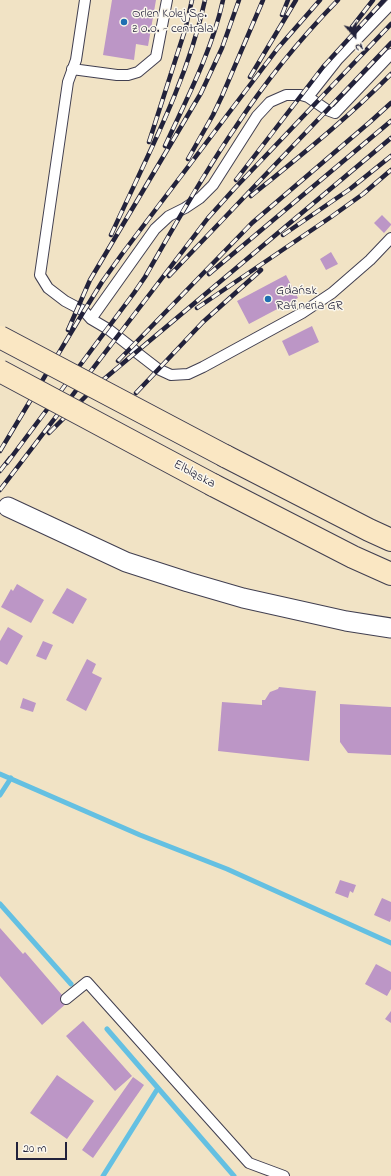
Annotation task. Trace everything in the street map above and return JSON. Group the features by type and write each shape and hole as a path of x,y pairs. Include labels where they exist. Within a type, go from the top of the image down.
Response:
{"main road":[{"path":"0,337 225,456 391,540"},
{"name":"Elbląska","path":"0,371 213,485 353,557 391,574"}],"street":[{"path":"8,507 126,562 188,582 243,598 338,620 391,628"}],"lane":[{"path":"85,0 76,60 68,82 40,274 48,288 65,301 84,311 91,319 108,329 158,369 171,375 188,374 295,316 332,293 370,260 391,238"},
{"path":"72,69 117,75 128,75 138,72 156,57 167,0"},
{"path":"308,97 338,60 391,4"},
{"path":"91,319 155,229 169,216 200,198 212,185 257,116 270,102 286,95 301,95 308,97 335,114 391,54"},
{"path":"66,999 87,982 249,1162 284,1176"}],"building":[{"name":"Orlen Kolej Sp. z o.o. - centrala","path":"112,0 156,0 148,46 136,44 134,60 103,55"},
{"path":"382,215 391,224 384,233 374,223"},
{"path":"331,252 338,264 326,270 320,259"},
{"name":"Gdańsk Rafineria GR","path":"286,275 298,298 249,324 237,301"},
{"path":"312,326 319,342 289,356 282,341"},
{"path":"17,584 44,600 31,623 1,607 11,589 13,591"},
{"path":"67,588 87,599 73,624 52,613"},
{"path":"8,627 23,636 7,665 0,661 0,641"},
{"path":"43,641 53,645 46,660 36,656"},
{"path":"87,659 96,664 92,673 102,678 86,711 66,700"},
{"path":"279,687 316,691 309,761 218,751 222,702 262,705 262,700 265,700 270,692 278,689"},
{"path":"23,698 36,703 33,712 20,708"},
{"path":"340,704 391,707 391,755 348,753 340,742"},
{"path":"340,880 356,885 353,893 350,891 348,898 335,893"},
{"path":"382,898 391,902 390,922 374,915"},
{"path":"0,928 23,954 25,952 68,1002 42,1025 0,976"},
{"path":"376,964 391,972 391,989 387,996 365,984"},
{"path":"391,1011 391,1023 385,1019"},
{"path":"83,1021 132,1076 115,1091 66,1036"},
{"path":"57,1075 94,1101 67,1139 30,1113"},
{"path":"133,1077 144,1085 93,1158 82,1150"}],"waterway":[{"path":"0,774 140,835 227,869 391,943"},
{"path":"0,795 11,778"},
{"path":"0,904 71,984"},
{"path":"107,1029 234,1176"},
{"path":"103,1176 158,1088"}],"railway":[{"path":"149,142 185,30 192,0"},
{"path":"111,235 177,91 188,61 205,0"},
{"path":"165,146 206,56 223,0"},
{"path":"68,330 90,280 201,93 222,48 239,0"},
{"path":"188,159 222,96 263,0"},
{"path":"282,15 288,0"},
{"path":"250,77 296,0"},
{"path":"0,451 102,282 278,48 320,0"},
{"path":"7,463 145,277 211,164 258,94 310,30 338,0"},
{"path":"352,27 373,0"},
{"path":"236,180 323,67 384,0"},
{"path":"0,490 208,218 391,24"},
{"path":"169,276 391,43"},
{"path":"251,196 340,122 391,74"},
{"path":"118,361 252,223 391,103"},
{"path":"209,274 391,121"},
{"path":"49,433 97,385 391,138"},
{"path":"283,235 350,189 391,156"},
{"path":"197,308 331,217 363,194 391,170"},
{"path":"136,393 203,322 261,270"},
{"path":"0,471 10,458"}],"place":[{"name":"Orlen Kolej Sp. z o.o. - centrala","path":"124,22"},
{"name":"Gdańsk Rafineria GR","path":"268,299"}]}
